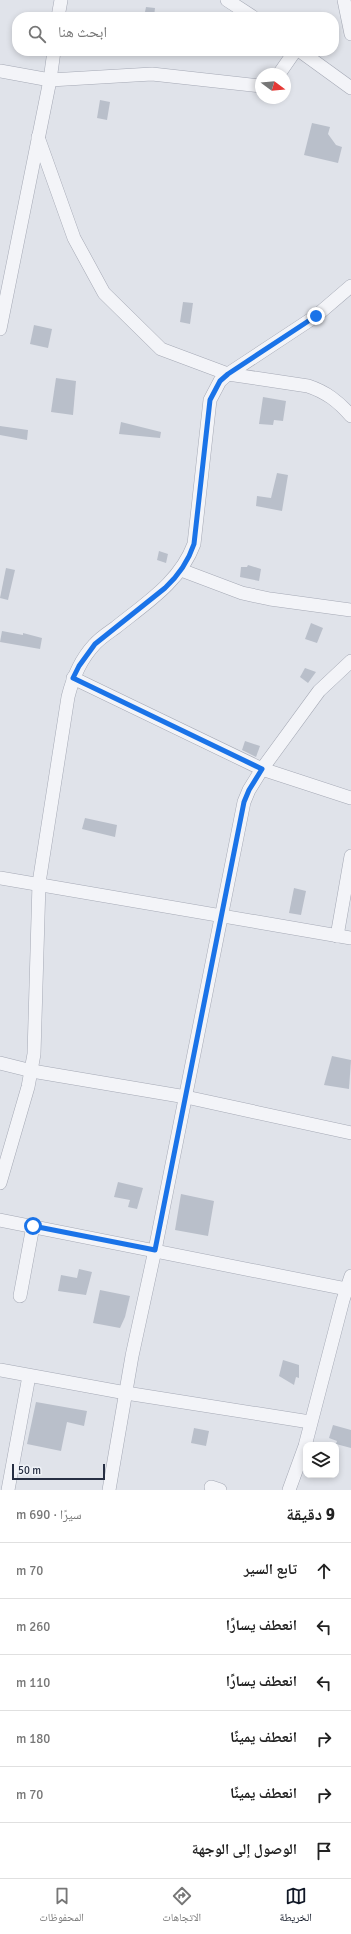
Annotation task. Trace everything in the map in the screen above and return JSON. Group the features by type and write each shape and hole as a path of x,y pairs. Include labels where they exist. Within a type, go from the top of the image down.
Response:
{"street":[{"path":"59,12 61,0"},
{"path":"227,0 245,12"},
{"path":"344,0 351,34"},
{"path":"0,329 50,80 53,56"},
{"path":"283,68 292,56"},
{"path":"307,56 351,88"},
{"path":"0,71 50,80 152,74 255,85"},
{"path":"38,137 74,238 104,293 161,349 228,374 308,386 340,403 351,416"},
{"path":"0,1183 32,1071 36,1034 39,883 68,697 73,678 82,660 95,644 165,588 181,570 189,557 194,544 210,400 220,381 228,374 316,316 351,286"},
{"path":"181,570 242,593 270,599 351,610"},
{"path":"109,1490 132,1356 186,1097 244,802 249,790 262,769 319,691 351,661"},
{"path":"73,678 262,769 351,798"},
{"path":"337,936 351,856"},
{"path":"0,878 39,883 351,938"},
{"path":"0,1063 32,1071 186,1097 351,1133"},
{"path":"0,1220 349,1290"},
{"path":"20,1296 33,1226"},
{"path":"289,1490 305,1446 310,1422 349,1290 351,1276"},
{"path":"0,1370 126,1393 310,1422"},
{"path":"8,1490 29,1376"}],"building":[{"path":"146,7 155,8 155,12 145,12"},
{"path":"100,100 110,102 107,120 97,118"},
{"path":"312,123 330,127 328,134 336,145 342,147 338,163 304,155"},
{"path":"183,302 193,303 190,324 180,322"},
{"path":"34,325 52,329 48,348 30,344"},
{"path":"56,378 76,381 73,415 51,412"},
{"path":"263,397 286,401 283,421 274,420 273,425 259,424"},
{"path":"121,422 161,432 160,438 119,434"},
{"path":"0,426 28,430 27,440 0,435"},
{"path":"277,473 288,475 282,511 256,506 257,496 271,498"},
{"path":"159,551 168,554 166,563 157,560"},
{"path":"248,565 261,569 259,581 240,577 241,567 247,567"},
{"path":"6,568 15,570 8,600 0,598"},
{"path":"311,623 323,628 317,643 305,639"},
{"path":"2,631 23,635 23,633 42,638 40,649 0,642"},
{"path":"305,668 316,672 308,683 300,677"},
{"path":"245,741 260,746 256,757 242,750"},
{"path":"85,818 117,825 115,837 82,829"},
{"path":"294,888 306,891 301,915 289,913"},
{"path":"332,1056 351,1060 349,1089 324,1085"},
{"path":"118,1182 143,1188 137,1209 128,1207 130,1200 114,1197"},
{"path":"181,1194 214,1201 208,1236 175,1230"},
{"path":"79,1269 92,1272 86,1295 58,1291 61,1275 77,1278"},
{"path":"100,1290 130,1296 125,1317 120,1328 93,1323"},
{"path":"283,1360 299,1365 299,1378 296,1377 294,1385 279,1376"},
{"path":"36,1402 87,1411 84,1426 67,1422 61,1451 27,1444"},
{"path":"333,1425 351,1430 351,1448 339,1445 339,1442 329,1438"},
{"path":"194,1428 209,1431 206,1446 191,1443"}],"route":[{"path":"33,1226 155,1250 244,802 249,790 262,769 73,678 86,655 95,644 174,580 189,557 194,544 210,400 220,381 228,374 316,316"}]}
